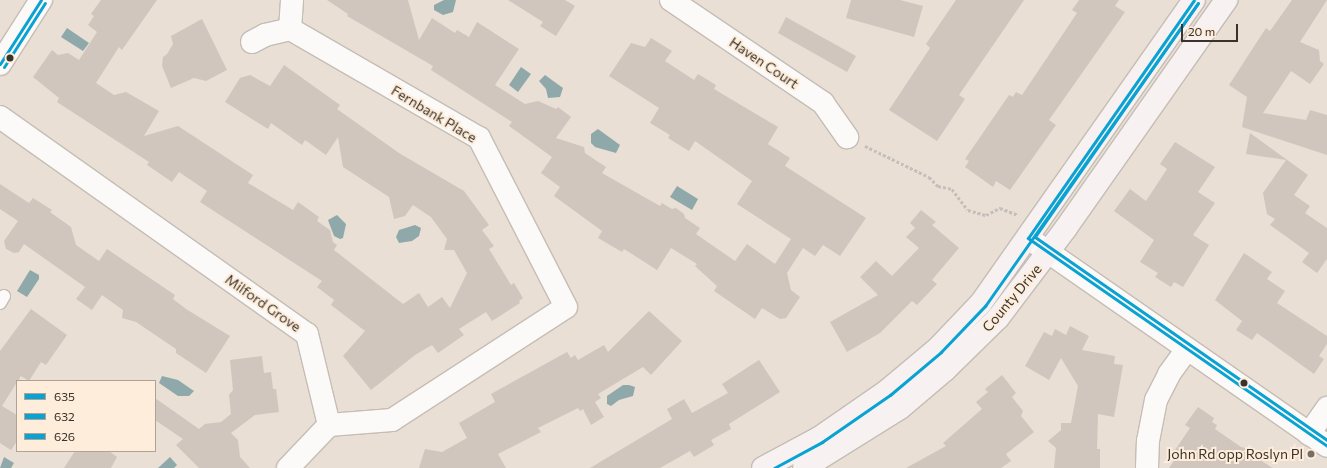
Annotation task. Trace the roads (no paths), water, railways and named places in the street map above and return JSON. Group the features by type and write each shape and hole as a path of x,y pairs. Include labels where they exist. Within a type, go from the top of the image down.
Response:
{"main road":[{"name":"County Drive","path":"763,468 819,438 887,391 938,348 981,303 1194,0"},
{"name":"County Drive","path":"804,468 900,408 945,370 998,318 1048,252 1226,0"}],"street":[{"path":"0,64 41,0"},
{"path":"252,42 265,35 290,29 292,0"},
{"name":"Haven Court","path":"671,0 823,103 847,137"},
{"name":"Fernbank Place","path":"290,29 479,138 566,307 392,420 329,424"},
{"name":"Milford Grove","path":"0,117 307,334 329,424"},
{"path":"1028,238 1327,446"},
{"path":"1147,468 1148,441 1156,400 1169,374 1187,349"},
{"path":"1309,434 1327,408"},
{"path":"288,468 329,424"}],"water":[{"path":"444,0 456,0 453,12 443,15 434,10 434,5"},
{"path":"67,28 89,43 83,51 61,37"},
{"path":"521,67 531,74 518,92 509,85"},
{"path":"545,75 563,88 560,97 548,98 546,89 539,81"},
{"path":"598,129 620,145 616,153 595,147 591,143 591,134"},
{"path":"677,186 698,199 692,210 670,197"},
{"path":"337,215 346,224 343,238 340,239 334,236 328,220"},
{"path":"415,225 421,228 419,236 412,241 399,243 396,237 399,230"},
{"path":"30,270 39,275 39,279 27,297 17,291"},
{"path":"162,376 178,380 194,391 189,396 178,396 159,383"},
{"path":"623,385 635,387 633,396 619,400 611,406 607,404 607,396"},
{"path":"4,457 14,463 11,468 0,468"},
{"path":"170,457 177,465 174,468 158,468"}],"place":[{"name":"John Rd opp Roslyn Pl","path":"1311,454"}]}
